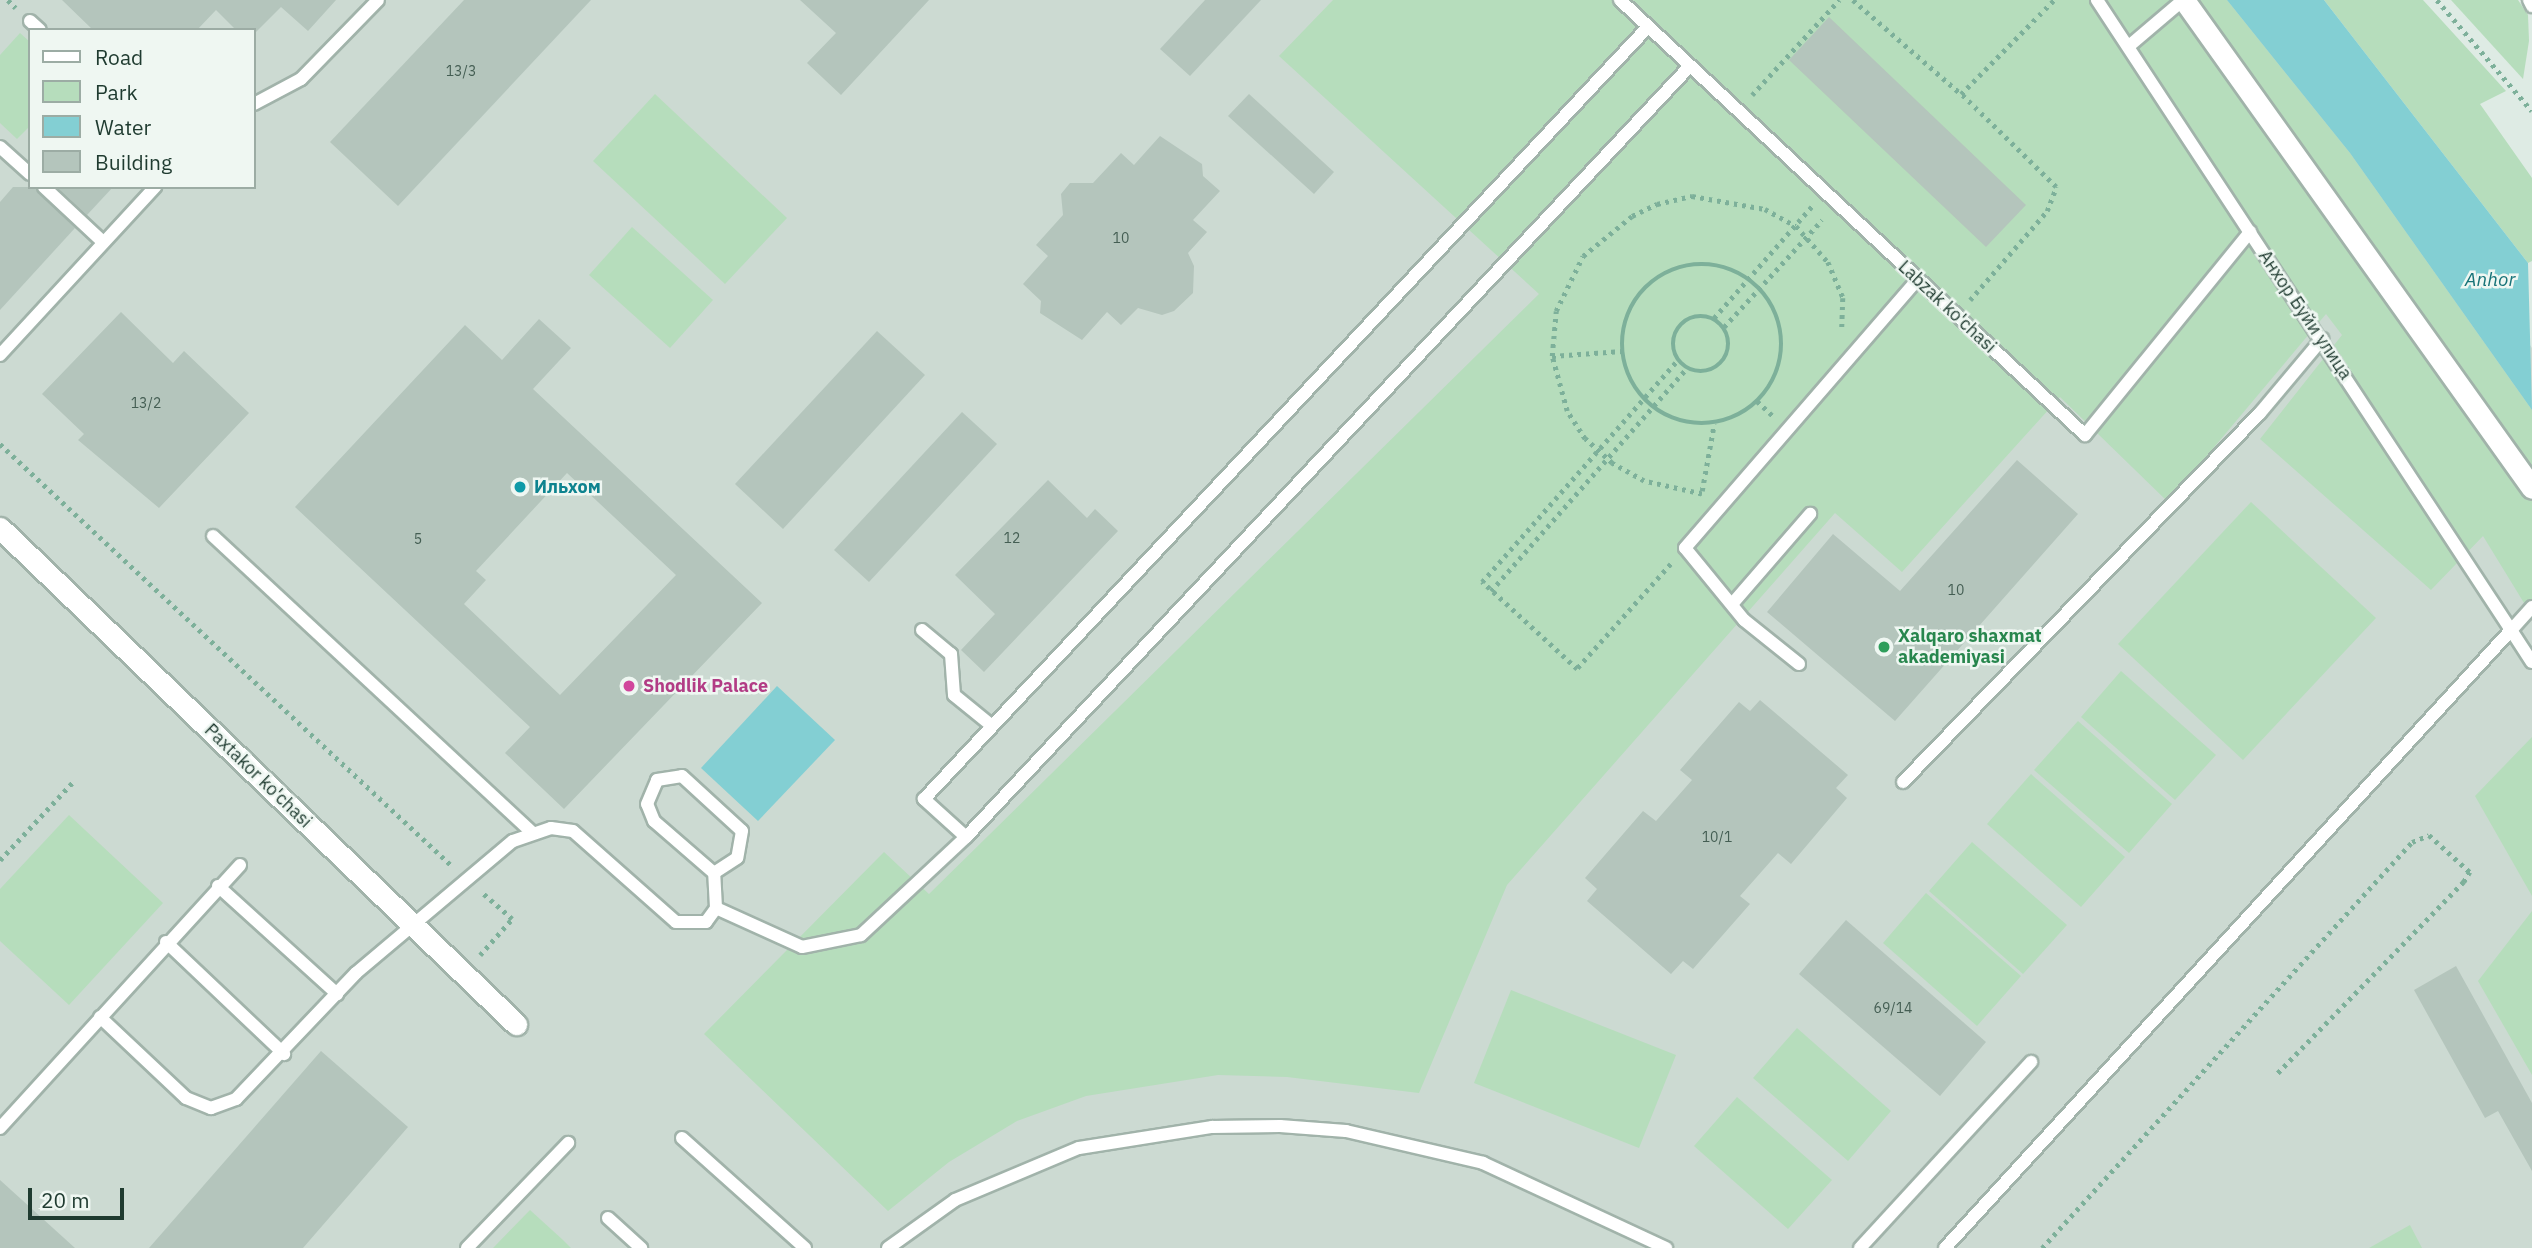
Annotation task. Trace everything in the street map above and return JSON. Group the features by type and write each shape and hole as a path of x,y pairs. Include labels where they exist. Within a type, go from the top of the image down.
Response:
{"street":[{"path":"2183,0 2532,488"},
{"name":"Paxtakor ko'chasi","path":"0,528 516,1024"}],"lane":[{"path":"256,103 302,79 378,0"},
{"name":"Labzak ko'chasi","path":"1620,0 2084,435 2250,232"},
{"name":"Анхор Буйи улица","path":"2097,0 2532,662"},
{"path":"2129,46 2183,0"},
{"path":"2529,0 2532,6"},
{"path":"966,837 924,799 1648,27"},
{"path":"716,908 802,947 862,935 966,837 1690,66"},
{"path":"0,147 28,172"},
{"path":"46,189 103,242"},
{"path":"0,355 153,189"},
{"path":"1799,664 1744,620 1685,548 1713,512 1917,280"},
{"path":"1903,782 2260,413 2322,340"},
{"path":"1732,603 1810,514"},
{"path":"213,536 531,832"},
{"path":"1945,1248 2532,607"},
{"path":"922,630 951,654 954,695 992,726"},
{"path":"100,1017 186,1097 211,1108 236,1099 284,1055 337,994 411,923 468,881 513,841 531,832 573,831 676,922 706,922 716,908 713,873 649,813 648,792 657,780 691,781 738,824 743,841 737,858 713,873"},
{"path":"0,1128 166,942 240,864"},
{"path":"218,886 337,994"},
{"path":"166,942 284,1055"},
{"path":"1860,1248 2031,1062"},
{"path":"888,1248 955,1200 1079,1148 1212,1127 1280,1126 1346,1131 1483,1163 1666,1248"},
{"path":"682,1138 805,1248"},
{"path":"467,1248 568,1143"},
{"path":"608,1218 640,1248"}],"path":[{"path":"1737,111 1839,0"},
{"path":"1853,0 1961,94 2056,187 2047,211 1956,316"},
{"path":"1961,94 2054,0"},
{"path":"2437,0 2532,111"},
{"path":"1714,318 1825,192"},
{"path":"1702,492 1644,481 1597,450 1567,411 1552,356 1556,311 1566,284 1584,256 1632,216 1692,196 1765,209 1796,226 1828,262 1843,298 1835,373"},
{"path":"1724,327 1837,204"},
{"path":"1709,264 1748,279 1760,289 1780,324 1782,358 1769,389 1745,412 1714,424 1680,422 1650,406 1630,380 1622,351 1628,314 1647,286 1675,268 1709,264"},
{"path":"1702,315 1714,318 1724,327 1729,338 1722,362 1712,370 1687,368 1678,360 1673,336 1679,325 1702,315"},
{"path":"1552,356 1622,351"},
{"path":"1678,360 1643,396 1482,582 1577,669 1685,548"},
{"path":"1491,590 1650,406 1687,368"},
{"path":"1713,512 1702,492 1714,424"},
{"path":"0,444 512,919 464,974"},
{"path":"0,859 74,781"},
{"path":"2042,1248 2412,842 2429,835 2470,872 2464,882 2278,1073"}],"shaded area":[{"path":"0,0 2291,0 2532,348 2532,1248 0,1248"}],"green space":[{"path":"1333,0 2227,0 2350,153 2532,410 2532,616 2483,536 2431,590 2260,439 2342,335 2326,314 2168,502 2060,397 1902,572 1835,513 1507,885 1419,1093 1287,1077 1218,1075 1086,1096 1017,1121 949,1162 888,1211 704,1034 884,852 929,894 1539,294 1279,56"},
{"path":"2324,0 2423,0 2506,91 2480,104 2532,178 2532,261 2528,263"},
{"path":"2451,0 2518,0 2528,15 2529,41 2523,79"},
{"path":"20,33 28,40 28,128 17,139 0,123 0,55"},
{"path":"655,94 787,218 725,284 593,161"},
{"path":"632,227 713,300 670,348 589,275"},
{"path":"2251,502 2376,618 2243,760 2118,644"},
{"path":"2121,671 2216,755 2175,800 2081,717"},
{"path":"2078,721 2172,804 2129,853 2034,770"},
{"path":"2532,737 2532,896 2475,796"},
{"path":"2031,774 2125,857 2081,907 1987,824"},
{"path":"69,815 163,903 69,1005 0,941 0,889"},
{"path":"1972,842 2067,925 2023,974 1929,891"},
{"path":"1926,893 2021,976 1977,1026 1883,943"},
{"path":"2532,911 2532,1075 2478,981"},
{"path":"1511,990 1676,1055 1639,1148 1474,1083"},
{"path":"1797,1028 1891,1111 1848,1161 1753,1078"},
{"path":"1737,1097 1832,1180 1788,1229 1694,1146"},
{"path":"530,1210 563,1240 571,1248 493,1248"},
{"path":"2410,1225 2422,1248 2369,1248"}],"water":[{"name":"Anhor","path":"2227,0 2324,0 2528,263 2532,410 2350,153"},
{"path":"777,686 835,740 758,821 701,768"}],"building":[{"path":"62,0 336,0 308,31 281,7 256,32 256,28 234,28 216,10 199,28 91,28"},
{"path":"464,0 591,0 398,206 330,142"},
{"path":"800,0 929,0 841,95 807,63 836,33"},
{"path":"1205,0 1261,0 1190,76 1160,49"},
{"path":"1829,17 2026,205 1986,247 1789,60"},
{"path":"1249,94 1334,172 1314,194 1228,116"},
{"path":"1160,136 1202,164 1203,176 1220,191 1193,220 1207,232 1188,253 1194,266 1193,293 1174,311 1162,315 1138,308 1121,325 1107,312 1082,340 1040,313 1041,301 1023,284 1048,256 1036,245 1063,215 1061,194 1070,183 1093,183 1121,153 1134,165"},
{"path":"13,187 37,189 75,228 0,310 0,202"},
{"path":"59,189 111,189 87,215"},
{"path":"121,312 173,363 184,351 249,413 159,508 78,440 84,434 42,394"},
{"path":"539,319 571,348 533,389 762,603 564,809 505,753 530,727 295,507 465,325 502,360","holes":["567,473 676,575 560,695 464,604 486,580 476,571"]},
{"path":"877,331 925,375 783,529 735,484"},
{"path":"962,412 997,444 869,582 834,550"},
{"path":"2017,460 2078,514 1895,721 1767,612 1833,534 1900,591"},
{"path":"1048,480 1087,518 1095,509 1118,531 984,672 961,650 995,614 955,575"},
{"path":"1760,700 1848,775 1836,788 1847,798 1791,864 1778,853 1740,896 1750,904 1693,969 1683,961 1671,974 1587,901 1597,889 1585,878 1643,811 1656,821 1692,780 1680,770 1739,702 1750,711"},
{"path":"1846,920 1986,1042 1940,1096 1799,974"},
{"path":"2456,966 2532,1103 2532,1171 2498,1111 2485,1118 2414,990"},
{"path":"321,1051 408,1127 303,1248 149,1248"},
{"path":"0,1180 75,1248 0,1248"}],"place":[{"name":"Ильхом","path":"520,487"},
{"name":"Xalqaro shaxmat akademiyasi","path":"1884,647"},
{"name":"Shodlik Palace","path":"629,686"}]}
